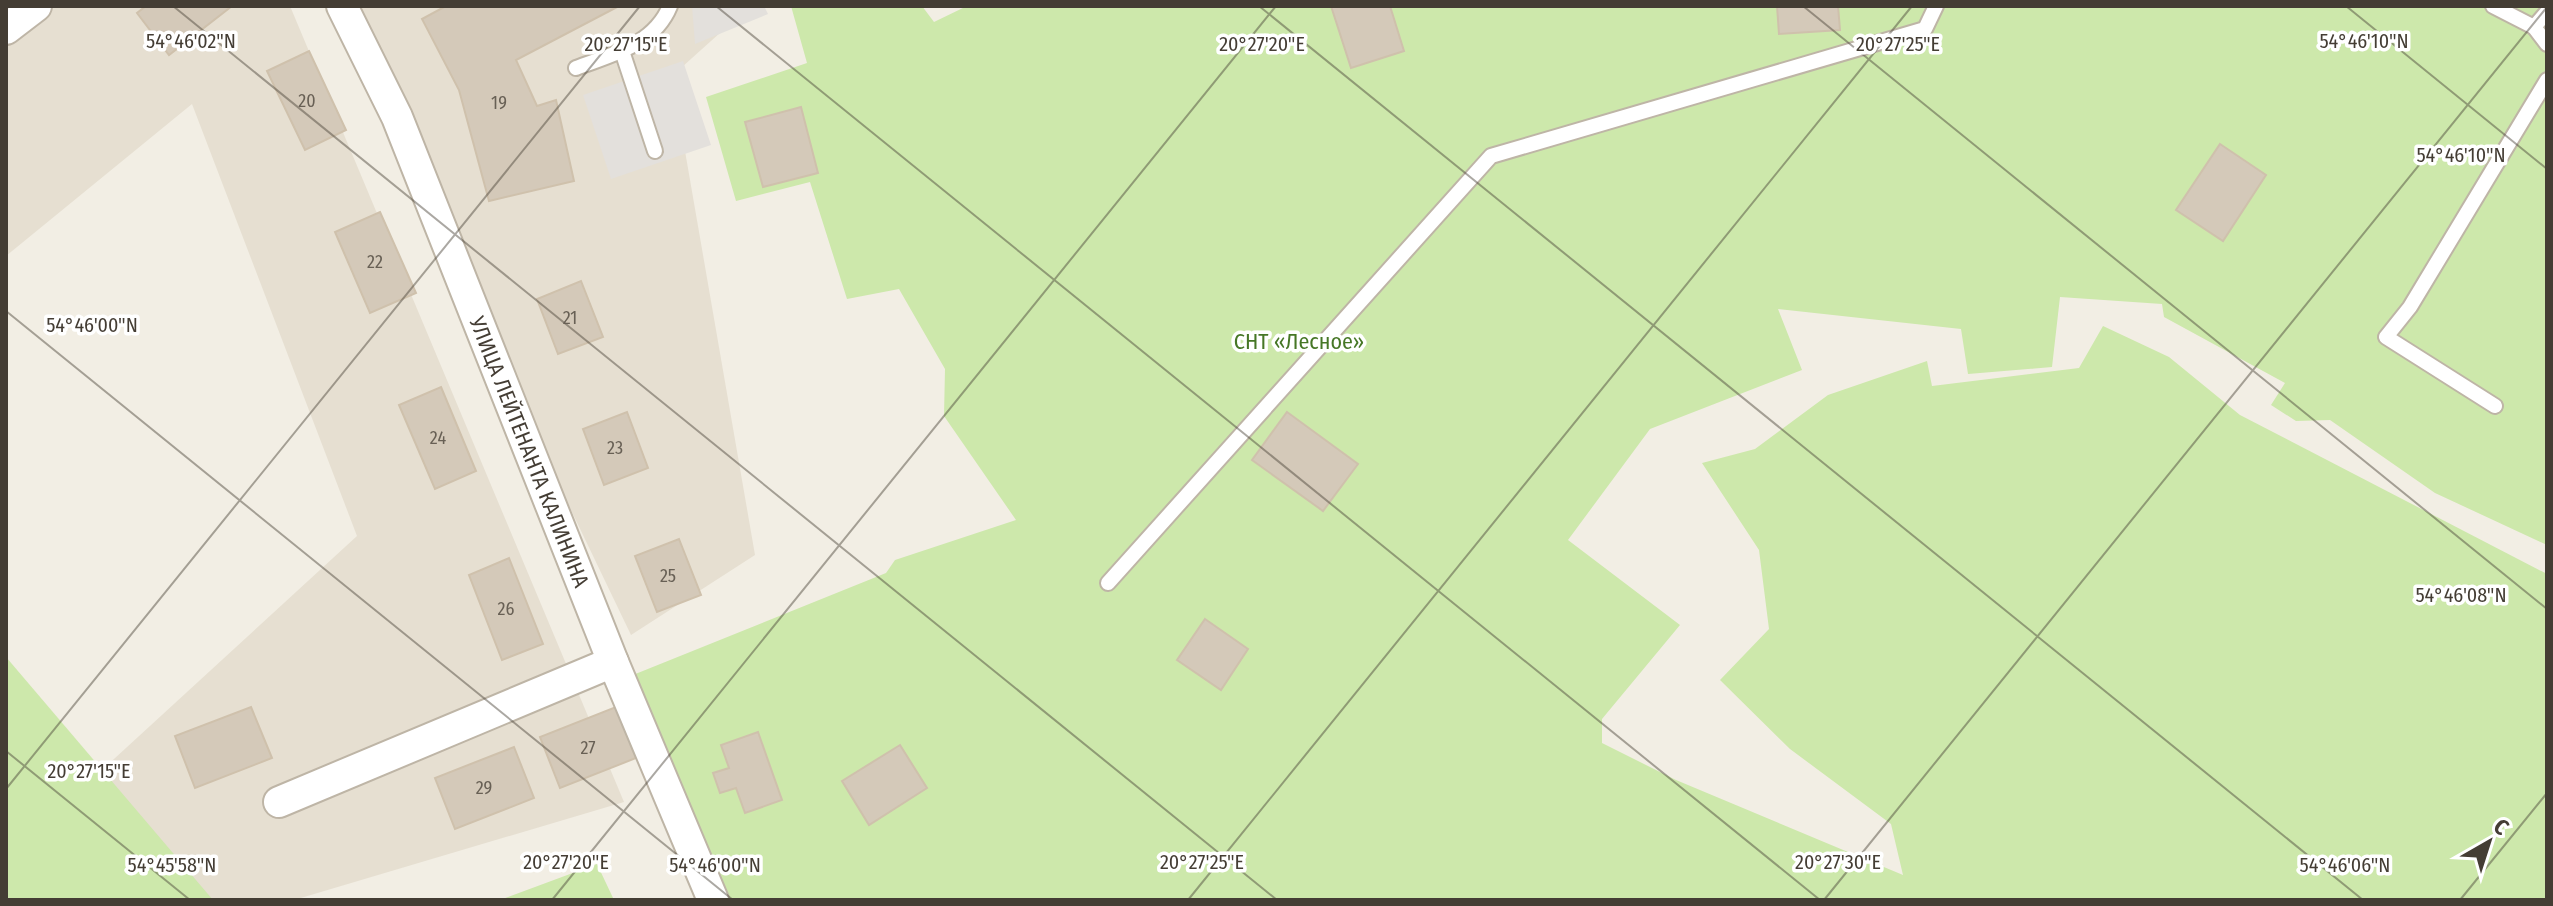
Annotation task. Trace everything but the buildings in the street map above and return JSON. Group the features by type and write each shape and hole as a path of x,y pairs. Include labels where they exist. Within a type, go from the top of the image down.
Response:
{"street":[{"path":"6,29 36,6"},
{"name":"УЛИЦА ЛЕЙТЕНАНТА КАЛИНИНА","path":"342,6 397,117 613,662 713,900"},
{"path":"279,802 613,662"}],"lane":[{"path":"576,68 644,41 663,22 670,6"},
{"path":"1108,583 1491,156 1925,29 1936,6"},
{"path":"2493,6 2534,27 2547,44"},
{"path":"2534,27 2547,12"},
{"path":"622,51 655,151"},
{"path":"2495,406 2386,337 2410,307 2547,80"}],"shaded area":[{"path":"6,6 290,6 624,802 294,900 157,900 90,781 357,536 192,104 6,256"},
{"path":"329,6 750,6 672,76 755,555 631,635"},
{"path":"692,6 764,6 768,14 695,44"},
{"path":"683,61 711,145 611,179 583,95"}],"green space":[{"name":"СНТ «Лесное»","path":"791,6 922,6 934,22 967,6 2547,6 2547,545 2435,493 2330,420 2296,421 2271,405 2285,383 2164,317 2162,304 2060,297 2052,367 1968,374 1961,329 1778,309 1802,370 1650,429 1568,540 1680,625 1602,719 1602,743 1676,780 1903,875 1891,824 1790,749 1720,680 1769,629 1759,550 1702,463 1755,449 1828,395 1927,361 1932,386 2079,368 2103,326 2169,357 2240,415 2547,574 2547,900 723,900 613,683 886,573 895,560 1016,520 944,416 945,369 899,289 847,299 810,182 736,201 706,97 807,63"},
{"path":"6,657 213,900 6,900"},
{"path":"597,864 614,900 500,900"}]}
